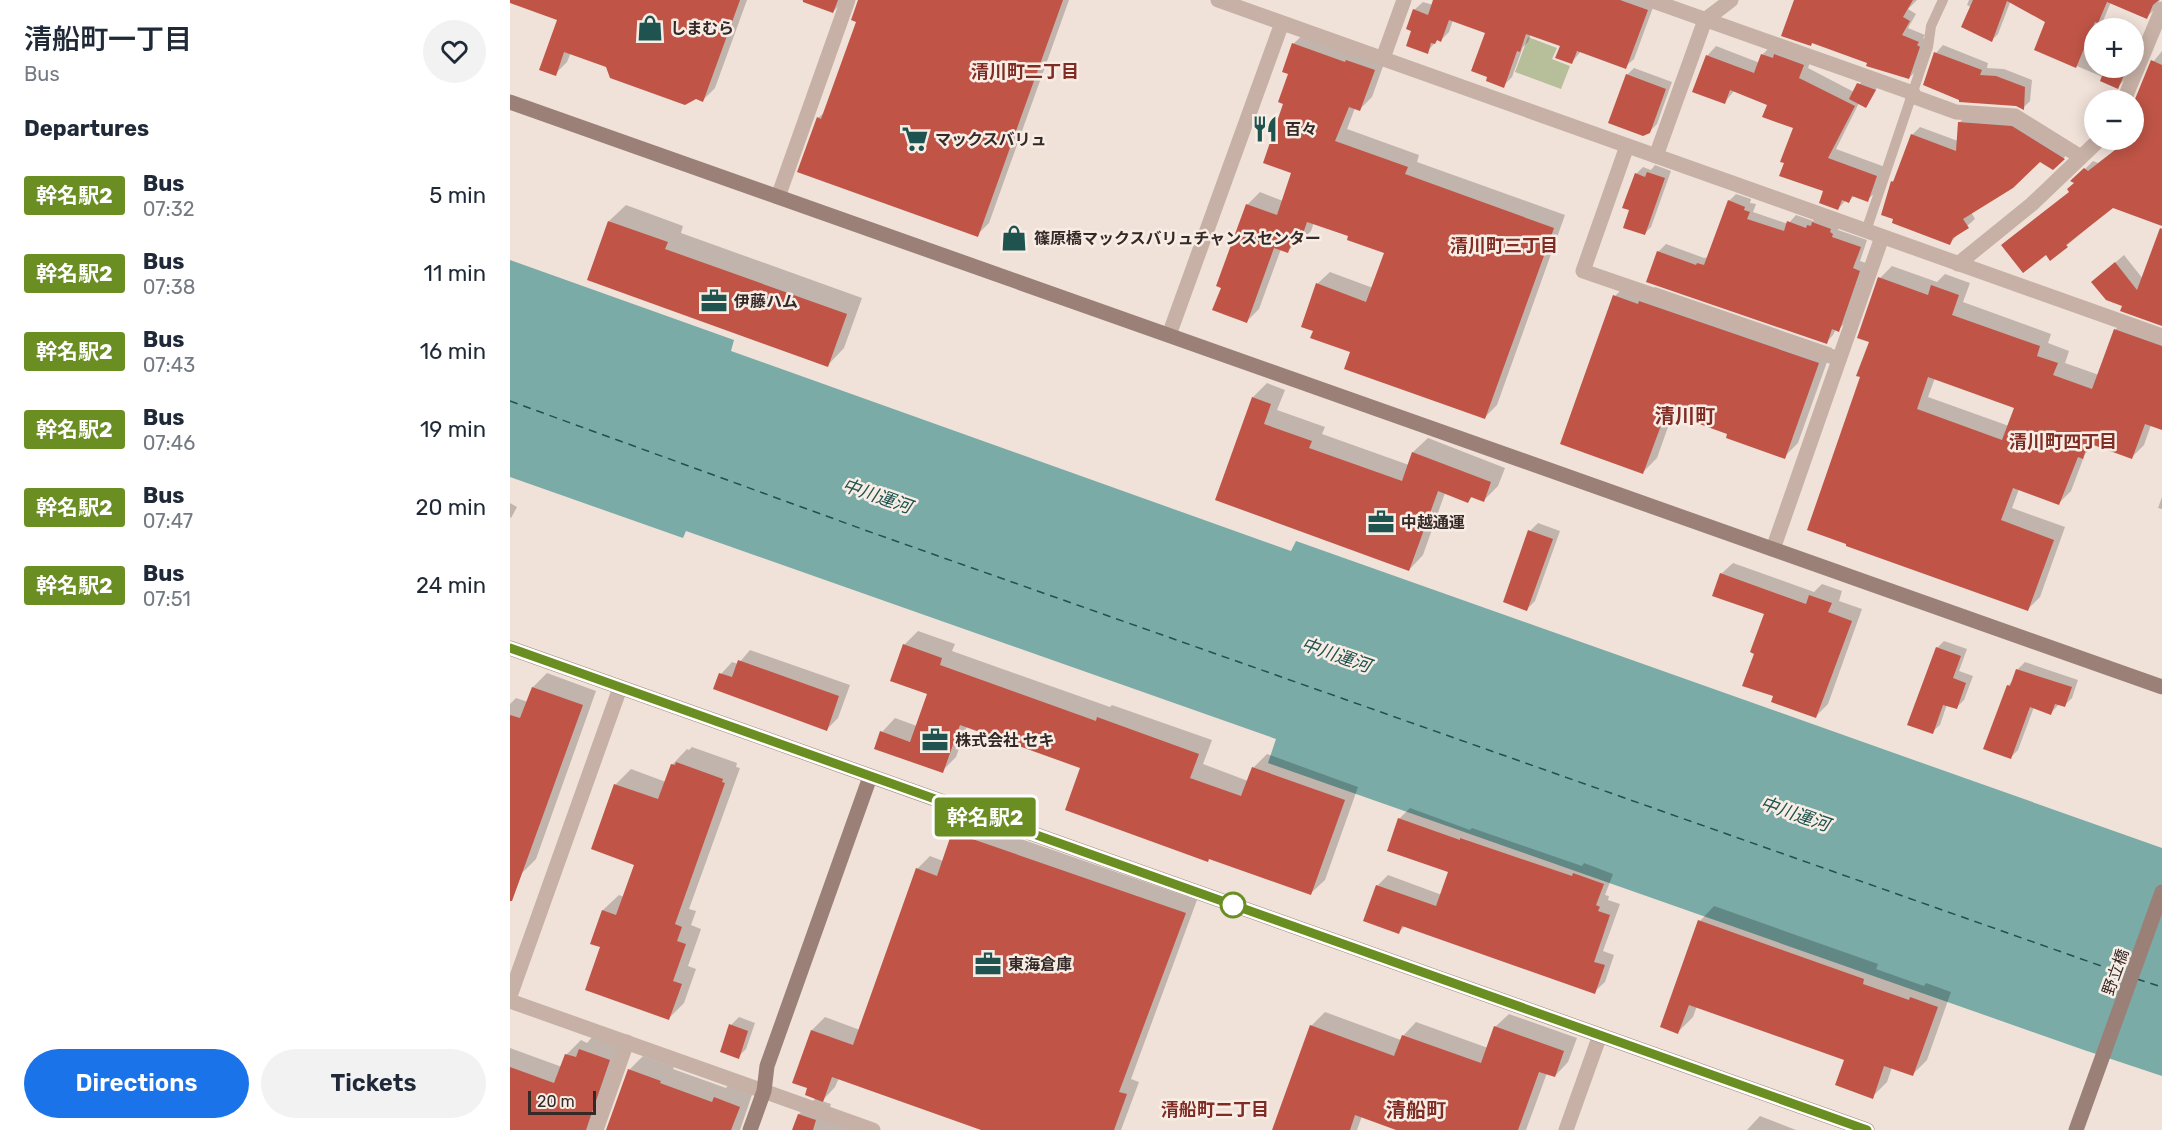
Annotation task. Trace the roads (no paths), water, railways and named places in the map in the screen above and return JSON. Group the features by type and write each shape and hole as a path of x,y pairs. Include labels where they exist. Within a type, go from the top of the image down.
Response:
{"street":[{"path":"778,197 848,0"},
{"path":"1218,0 1247,5 1282,23 2162,336"},
{"path":"1383,58 1404,0"},
{"path":"1650,0 1956,112 2015,116 2081,157"},
{"path":"1656,156 1705,20 1731,0"},
{"path":"2128,90 2162,9"},
{"path":"1169,336 1282,23"},
{"path":"510,102 2162,687"},
{"path":"1627,146 1583,271 1839,359"},
{"path":"1958,264 2032,204 2088,150"},
{"path":"1773,549 1882,237"},
{"path":"510,648 1867,1130"},
{"path":"510,996 620,688"},
{"path":"750,1130 764,1091 767,1066 870,777"},
{"name":"野立橋","path":"2076,1130 2162,892"},
{"path":"510,1001 873,1130"},
{"path":"1566,1130 1600,1035"},
{"path":"596,1130 627,1042"}],"lane":[{"path":"1866,231 1928,48 1930,26 1943,0"}],"water":[{"name":"中川運河","path":"510,260 734,340 731,351 1291,551 1296,541 2162,848 2162,1076 1268,763 1276,739 686,531 683,538 510,477"}],"place":[{"name":"しまむら","path":"650,28"},
{"name":"百々","path":"1265,129"},
{"name":"マックスバリュ","path":"915,139"},
{"name":"篠原橋マックスバリュチャンスセンター","path":"1014,238"},
{"name":"伊藤ハム","path":"714,301"},
{"name":"中越通運","path":"1381,522"},
{"name":"株式会社 セキ","path":"935,740"},
{"name":"東海倉庫","path":"988,964"}],"district":[{"name":"清川町二丁目","path":"1025,72"},
{"name":"清川町三丁目","path":"1504,246"},
{"name":"清川町","path":"1685,416"},
{"name":"清川町四丁目","path":"2063,442"},
{"name":"清船町二丁目","path":"1215,1110"},
{"name":"清船町","path":"1416,1110"}]}
